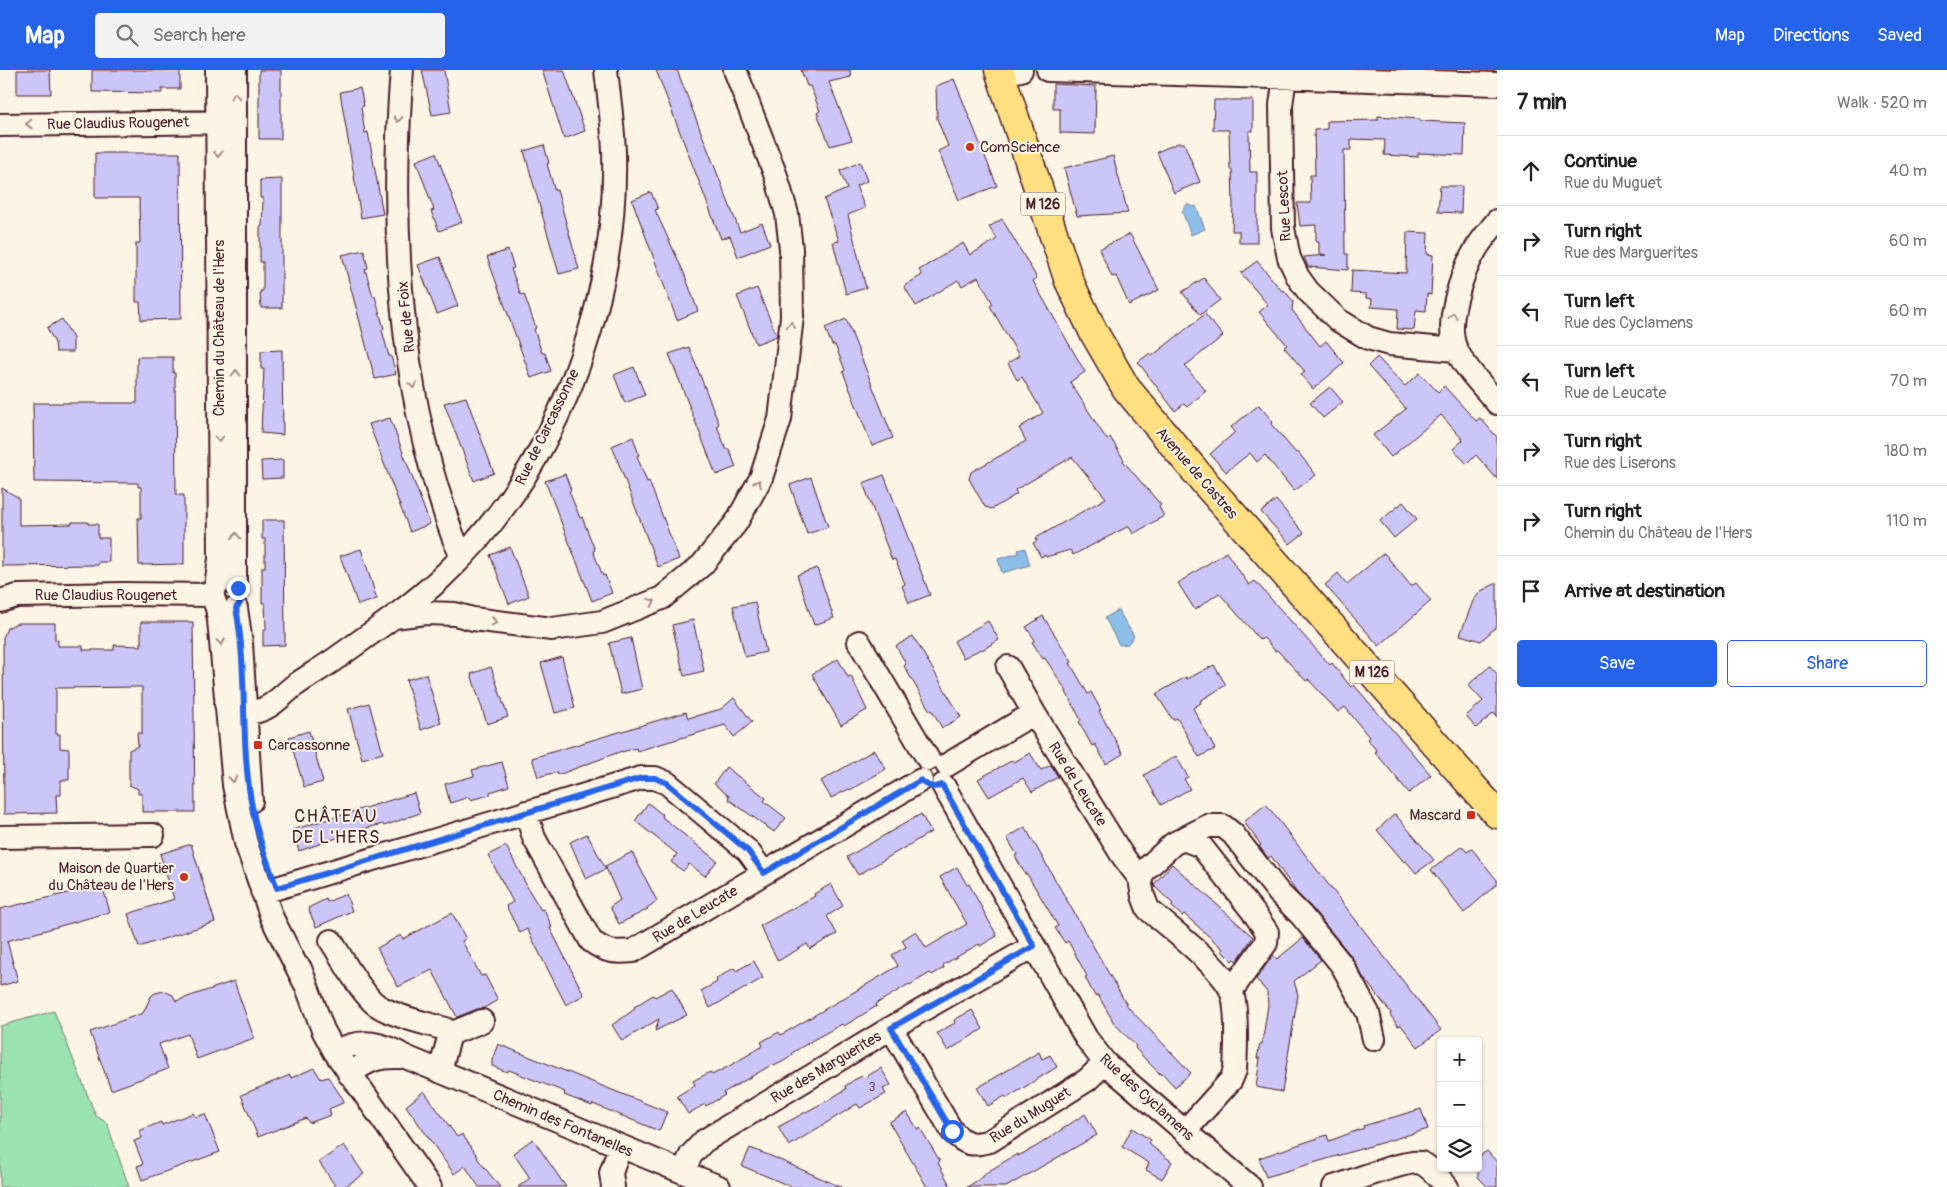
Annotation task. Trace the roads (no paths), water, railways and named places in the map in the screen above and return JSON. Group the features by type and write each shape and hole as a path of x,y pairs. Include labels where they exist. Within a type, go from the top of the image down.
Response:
{"main road":[{"name":"Avenue de Castres","path":"1007,71 1069,281 1093,331 1126,388 1206,484 1497,814"}],"street":[{"name":"Chemin du Château de l'Hers","path":"217,70 227,122"},
{"name":"Chemin du Château de l'Hers","path":"235,70 227,122 223,596 236,708 251,800 270,890 323,1030 349,1074 430,1187"},
{"name":"Rue de Foix","path":"402,70 398,126 398,228 406,330 416,410 429,461 451,532 462,556"},
{"name":"Rue de Carcassonne","path":"236,708 255,712 270,706 394,617 444,575 489,527 511,498 536,458 584,352 597,308 606,262 611,214 614,152 606,70"},
{"path":"394,617 426,613 455,614 472,620 552,629 602,622 662,598 702,565 736,523 761,478 780,419 792,316 791,249 786,214 776,176 735,70"},
{"path":"1048,70 1286,73 1497,84"},
{"name":"Rue Lescot","path":"1286,73 1281,104 1283,228 1290,258 1298,277 1308,291 1338,320 1368,338 1389,344 1456,350"},
{"name":"Rue Claudius Rougenet","path":"0,125 227,122"},
{"path":"1497,221 1476,248 1467,266 1459,287 1452,327 1456,350 1469,370 1497,403"},
{"path":"444,575 443,588 446,602 455,614"},
{"name":"Rue Claudius Rougenet","path":"0,601 17,596 123,594 223,596"},
{"name":"Chemin du Château de l'Hers","path":"223,596 241,643 244,688"},
{"name":"Rue des Cyclamens","path":"859,642 1086,1038 1105,1063 1250,1187"},
{"name":"Rue de Leucate","path":"1008,667 1034,713 1122,855 1140,879"},
{"name":"Rue de Carcassonne","path":"244,688 271,690 294,687"},
{"path":"236,708 244,688"},
{"name":"Rue de Leucate","path":"526,812 534,838 591,941 603,950 618,953 633,952 1034,713"},
{"path":"270,890 641,778 655,778 667,783 748,851 764,873"},
{"path":"1185,1131 1231,1080 1235,1070 1234,1006 1231,991 1221,974 1148,909 1140,879 1145,870 1173,844 1208,826 1223,826 1233,834 1279,893 1301,914 1342,965 1368,1013 1374,1039"},
{"path":"0,837 153,835"},
{"path":"1183,839 1201,846 1254,913 1266,932 1266,943 1231,991"},
{"path":"331,941 362,990 374,1003 385,1010 445,1029 450,1034"},
{"name":"Rue des Marguerites","path":"683,1172 691,1155 704,1141 891,1028 1034,946"},
{"path":"450,1034 482,1021"},
{"name":"Rue du Muguet","path":"891,1028 952,1131 963,1142 978,1144 990,1141 1087,1080 1105,1063"},
{"path":"440,1071 450,1034"},
{"name":"Chemin des Fontanelles","path":"335,1052 353,1044 370,1043 388,1047 408,1058 719,1187"},
{"name":"Chemin des Fontanelles","path":"349,1074 376,1058 384,1056 408,1058"},
{"path":"613,1187 611,1173 620,1147"},
{"path":"1334,1187 1405,1164 1420,1163 1431,1170 1447,1187"}],"water":[{"path":"1187,204 1193,207 1196,206 1205,229 1191,235 1182,211"},
{"path":"1025,548 1030,565 1002,573 998,559 1019,553 1018,550"},
{"path":"1118,610 1134,636 1128,644 1119,645 1105,618"}],"place":[{"name":"ComScience","path":"970,147"},
{"name":"Carcassonne","path":"258,745"},
{"name":"Mascard","path":"1471,815"},
{"name":"Maison de Quartier du Château de l'Hers","path":"184,877"}],"district":[{"name":"CHÂTEAU DE L'HERS","path":"336,826"}]}
